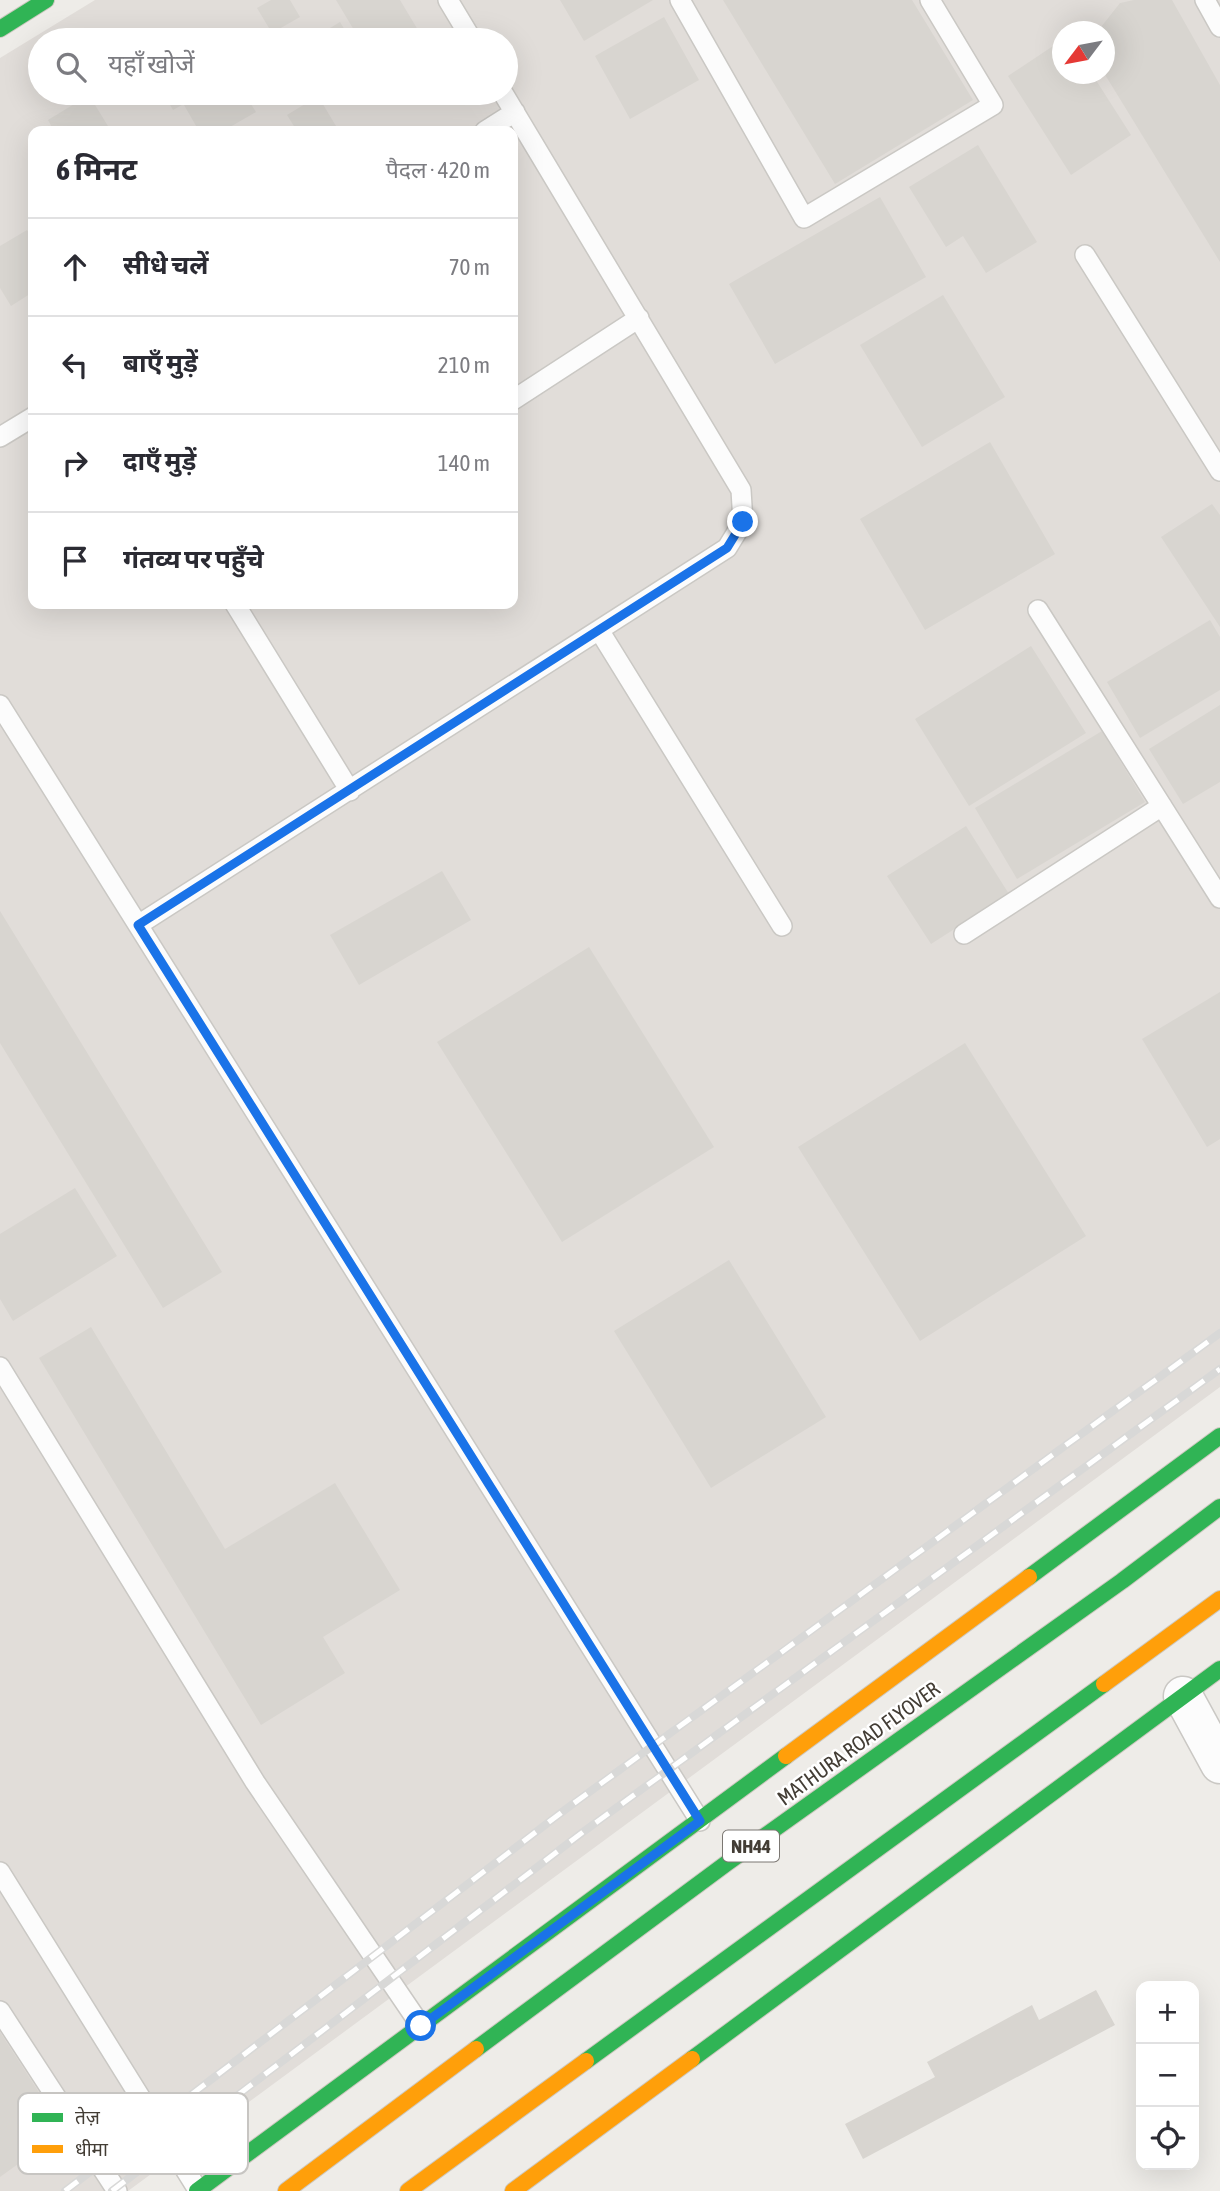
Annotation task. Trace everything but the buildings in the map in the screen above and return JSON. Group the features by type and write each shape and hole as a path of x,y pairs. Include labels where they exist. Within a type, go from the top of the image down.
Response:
{"main road":[{"path":"0,29 46,0"},
{"path":"248,2153 1220,1436"},
{"name":"MATHURA ROAD FLYOVER","path":"286,2191 727,1863 1122,1581 1220,1507"},
{"path":"408,2191 1220,1599"},
{"path":"513,2191 1220,1669"},
{"path":"197,2191 220,2174"}],"street":[{"path":"1183,1696 1220,1764"}],"lane":[{"path":"448,0 465,28"},
{"path":"680,0 804,218 993,105 930,0"},
{"path":"1205,0 1220,27"},
{"path":"138,925 727,548 743,522 741,491 511,105"},
{"path":"493,126 515,112"},
{"path":"1085,255 1220,471"},
{"path":"518,397 639,318"},
{"path":"0,438 28,419"},
{"path":"238,609 350,791"},
{"path":"1038,610 1220,898"},
{"path":"599,630 782,926"},
{"path":"0,705 700,1821"},
{"path":"964,934 1162,806"},
{"path":"0,1367 255,1782 421,2026"},
{"path":"0,1872 136,2093"},
{"path":"0,2011 53,2093"},
{"path":"106,2174 117,2191"},
{"path":"187,2174 197,2191"}],"shaded area":[{"path":"95,0 1220,0 1220,1387 248,2103 248,2093 18,2093 18,2174 151,2174 128,2191 0,2191 0,58 28,41 28,105 518,105 518,28 49,28"}],"railway":[{"path":"194,2093 566,1809 1220,1333"},
{"path":"241,2093 583,1832 1220,1369"},
{"path":"65,2191 87,2174"},
{"path":"112,2191 134,2174"}],"traffic: fast":[{"path":"0,29 46,0"},
{"path":"1029,1577 1220,1436"},
{"path":"476,2049 727,1863 1122,1581 1220,1507"},
{"path":"692,2059 1220,1669"},
{"path":"586,2061 1104,1684"},
{"path":"248,2153 786,1756"},
{"path":"197,2191 220,2174"}],"traffic: slow":[{"path":"786,1756 1029,1577"},
{"path":"1104,1684 1220,1599"},
{"path":"286,2191 476,2049"},
{"path":"513,2191 692,2059"},
{"path":"408,2191 586,2061"}],"route":[{"path":"421,2026 700,1821 138,925 727,548 743,522"}]}
